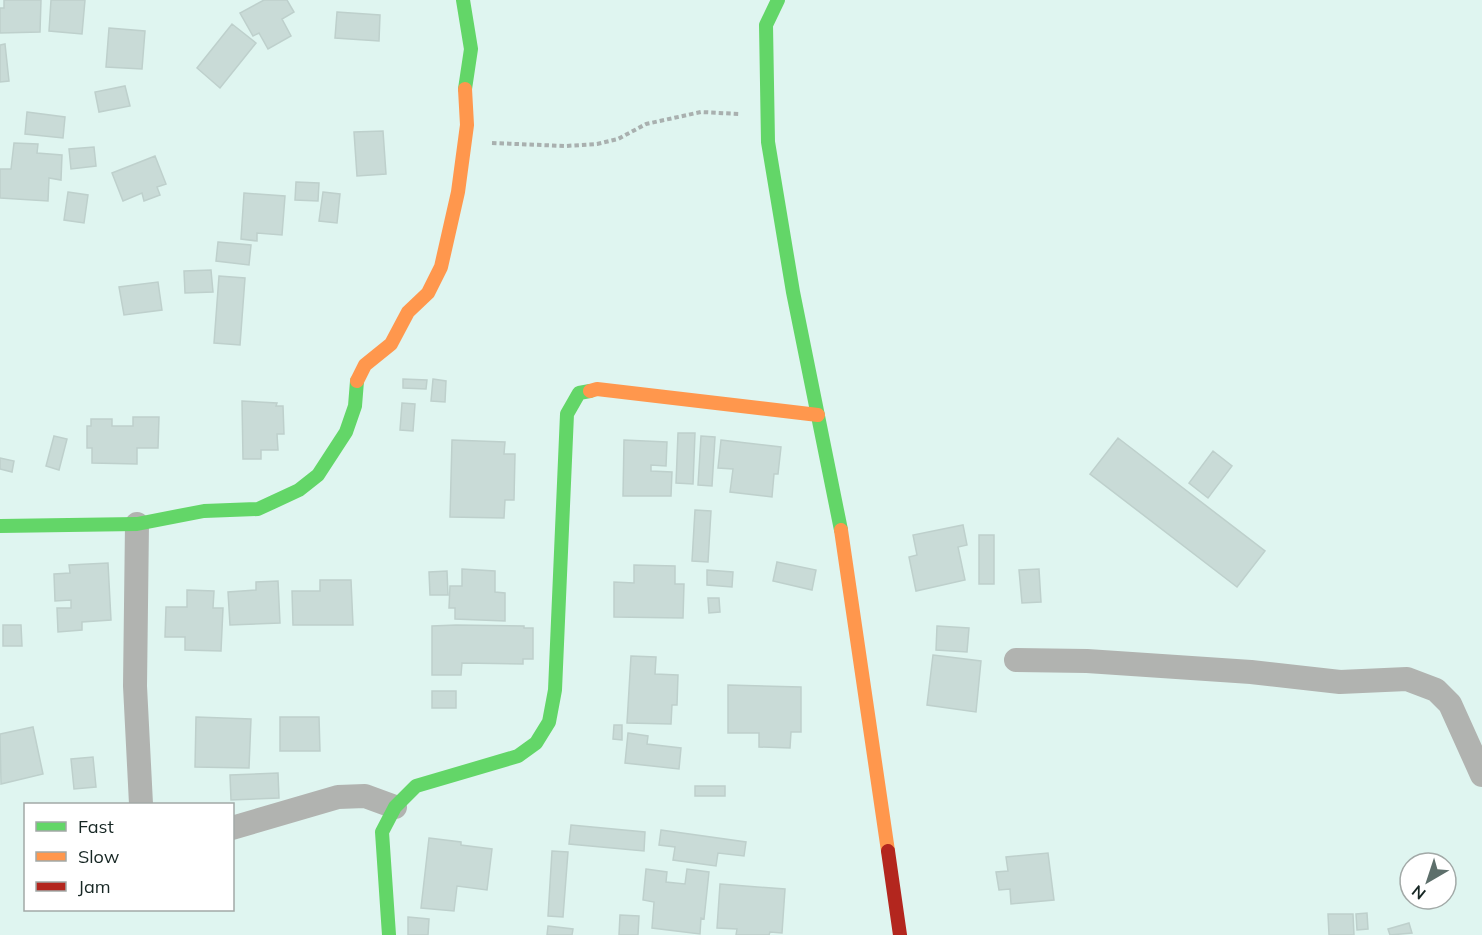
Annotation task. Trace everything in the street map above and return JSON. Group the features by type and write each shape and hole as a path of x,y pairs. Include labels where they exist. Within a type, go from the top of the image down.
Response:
{"street":[{"path":"0,526 137,524 204,511 258,509 299,490 318,475 346,432 355,406 357,381 364,364 391,344 408,312 428,292 441,267 458,192 467,125 464,95 471,49 463,0"},
{"path":"778,0 766,25 768,142 791,281 843,540 900,935"},
{"path":"389,935 382,832 395,807 416,786 518,756 536,743 549,722 555,690 567,414 579,393 597,389 818,415"},
{"path":"137,524 135,686 141,803"},
{"path":"1017,660 1087,661 1251,672 1340,682 1407,680 1436,690 1450,704 1482,775"},
{"path":"234,827 338,797 365,796 395,807"}],"path":[{"path":"465,143 565,146 597,144 618,139 646,124 701,112 768,116"}],"building":[{"path":"4,0 41,0 40,32 0,33 0,8 4,8"},
{"path":"51,0 85,0 82,34 49,31"},
{"path":"264,0 287,0 294,12 282,19 291,36 268,49 259,33 253,36 240,13"},
{"path":"337,12 380,15 379,41 335,38"},
{"path":"232,24 256,43 220,88 197,68"},
{"path":"109,28 145,31 142,69 106,67"},
{"path":"5,44 9,81 0,82 0,45"},
{"path":"125,86 130,106 99,112 95,92"},
{"path":"27,112 65,117 63,138 25,134"},
{"path":"383,131 386,174 357,176 354,132"},
{"path":"14,143 38,144 37,153 62,155 61,180 49,178 48,201 0,198 0,169 11,169"},
{"path":"94,147 96,166 71,169 69,149"},
{"path":"155,156 166,184 157,187 160,195 144,201 142,193 123,201 112,173"},
{"path":"296,182 319,183 318,201 295,200"},
{"path":"68,192 88,195 84,223 64,220"},
{"path":"323,192 340,194 337,223 319,221"},
{"path":"244,193 285,196 282,235 257,233 257,241 241,239"},
{"path":"218,242 251,245 249,265 216,261"},
{"path":"211,270 213,292 185,293 184,271"},
{"path":"219,276 245,278 240,345 214,343"},
{"path":"158,282 162,310 124,315 119,287"},
{"path":"403,379 427,380 426,389 403,388"},
{"path":"433,379 446,381 445,402 431,401"},
{"path":"242,401 277,403 276,406 283,406 284,434 277,434 278,450 261,450 261,459 243,459"},
{"path":"402,403 415,404 413,431 400,430"},
{"path":"133,417 159,417 158,448 137,448 137,464 92,463 92,448 87,448 87,426 91,426 91,419 112,419 112,426 133,426"},
{"path":"678,433 695,433 693,484 676,483"},
{"path":"54,436 67,439 59,470 46,466"},
{"path":"701,436 715,437 712,486 698,485"},
{"path":"1118,438 1265,551 1237,587 1090,474"},
{"path":"452,440 505,442 504,454 515,454 514,500 505,500 504,518 450,517"},
{"path":"624,440 667,442 666,466 651,465 651,471 672,472 671,496 623,496"},
{"path":"721,440 781,447 778,474 774,474 772,497 730,492 733,469 718,468"},
{"path":"1213,451 1232,466 1208,498 1189,483"},
{"path":"0,458 14,461 12,472 0,469"},
{"path":"695,510 711,511 708,562 692,561"},
{"path":"963,525 967,545 958,547 965,580 916,591 909,557 917,555 913,535"},
{"path":"979,535 994,535 994,584 979,584"},
{"path":"777,562 816,570 812,590 773,581"},
{"path":"108,563 111,620 82,622 82,630 58,632 57,608 71,608 71,600 55,601 54,574 70,573 69,565"},
{"path":"634,565 675,566 675,584 684,584 683,618 614,617 614,582 634,583"},
{"path":"462,569 495,571 495,592 505,593 505,621 455,619 455,608 449,608 450,586 462,586"},
{"path":"1039,569 1041,602 1022,603 1019,570"},
{"path":"707,570 733,572 732,587 707,585"},
{"path":"447,571 448,595 430,595 429,572"},
{"path":"320,580 351,580 353,625 293,625 292,591 320,591"},
{"path":"278,581 280,623 230,625 228,592 256,590 256,582"},
{"path":"187,590 214,591 213,608 223,608 221,651 185,650 185,637 165,637 166,607 187,607"},
{"path":"708,598 719,598 720,612 709,613"},
{"path":"3,625 21,625 22,646 3,646"},
{"path":"432,626 533,628 533,659 523,659 523,664 462,663 461,675 432,675"},
{"path":"937,626 969,628 967,652 936,650"},
{"path":"933,655 981,661 976,712 927,705"},
{"path":"631,656 656,657 655,674 678,675 677,705 672,705 671,724 627,723"},
{"path":"728,685 801,687 801,732 791,732 790,748 759,747 759,733 728,733"},
{"path":"432,691 456,691 456,708 432,708"},
{"path":"196,717 251,719 249,768 195,767"},
{"path":"280,717 319,717 320,751 280,751"},
{"path":"614,725 622,725 622,740 613,739"},
{"path":"33,727 43,774 1,784 0,734"},
{"path":"628,733 648,736 647,744 681,748 679,769 625,763"},
{"path":"93,757 96,787 74,789 71,759"},
{"path":"278,773 279,798 231,800 230,775"},
{"path":"695,786 725,786 725,796 695,796"},
{"path":"571,825 645,832 644,851 569,844"},
{"path":"661,830 746,842 744,856 718,853 716,866 673,860 675,847 659,845"},
{"path":"429,838 492,849 487,890 457,886 454,911 421,908"},
{"path":"552,851 568,852 563,917 548,916"},
{"path":"1048,853 1054,900 1011,904 1010,889 999,890 996,872 1008,871 1006,857"},
{"path":"646,869 667,872 666,882 685,884 687,869 709,872 704,919 701,918 700,934 652,928 654,902 643,900"},
{"path":"720,884 785,889 782,933 736,935 737,929 717,928"},
{"path":"1367,913 1368,929 1357,930 1356,914"},
{"path":"1328,914 1353,914 1354,935 1329,935"},
{"path":"620,915 639,916 638,935 619,935"},
{"path":"408,917 429,919 428,935 408,935"},
{"path":"1409,923 1412,933 1390,935 1388,929"},
{"path":"548,926 573,929 572,935 547,935"}],"traffic: fast":[{"path":"463,0 471,49 465,89"},
{"path":"778,0 766,25 768,142 793,292 841,530"},
{"path":"0,526 137,524 204,511 258,509 299,490 318,475 346,432 355,406 357,381"},
{"path":"389,935 382,832 395,807 416,786 518,756 536,743 549,722 555,690 567,414 579,393 590,391"}],"traffic: slow":[{"path":"357,381 365,365 391,344 408,312 428,293 441,267 458,192 467,125 465,89"},
{"path":"590,391 597,389 818,415"},
{"path":"841,530 888,851"}],"traffic: jam":[{"path":"888,851 900,935"}]}
